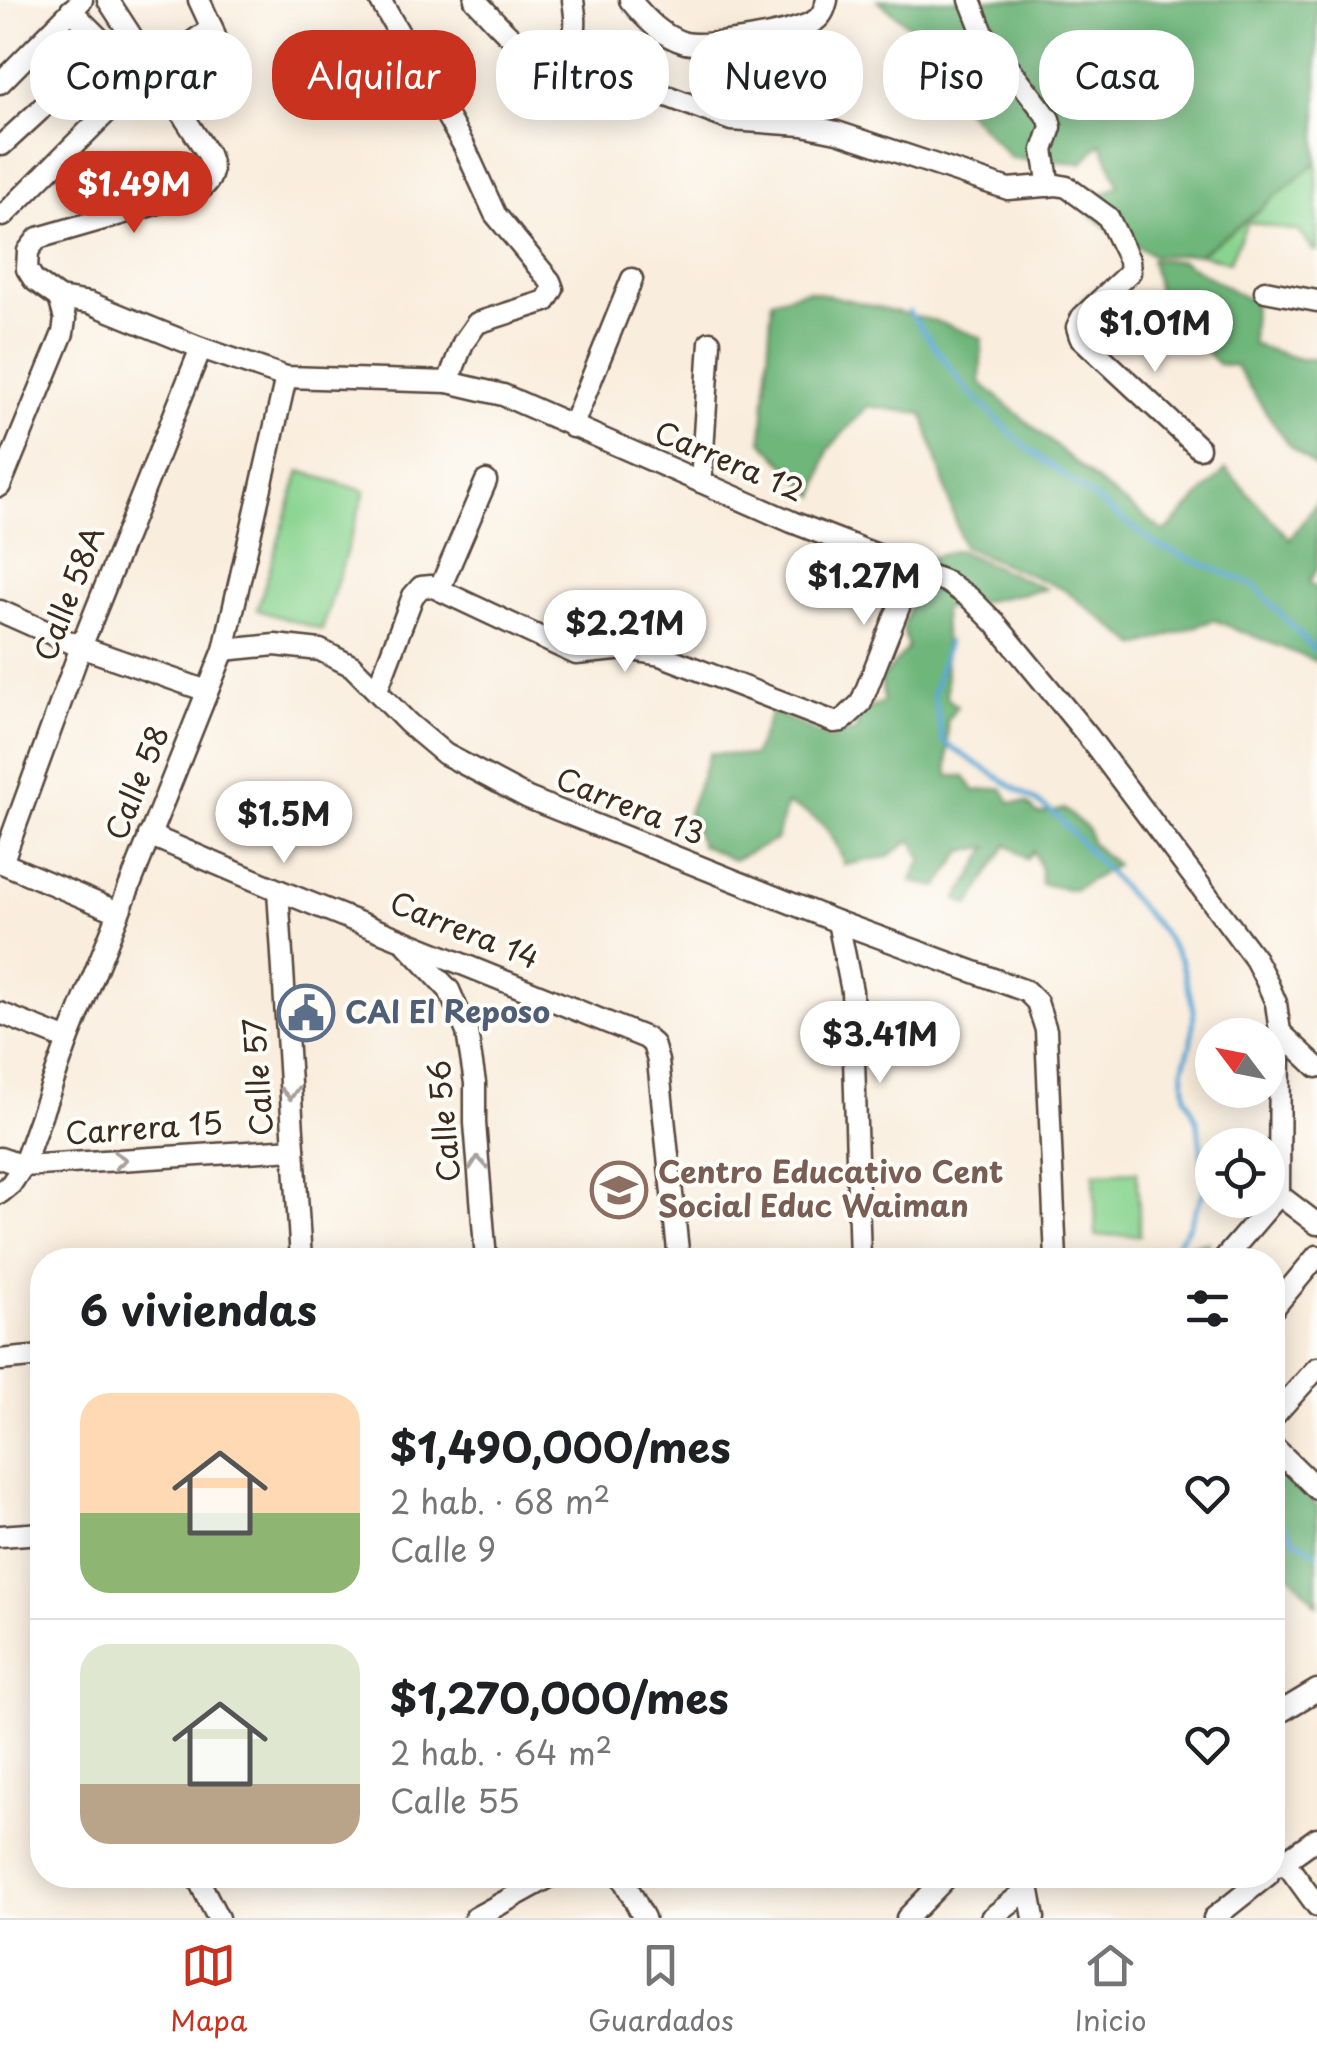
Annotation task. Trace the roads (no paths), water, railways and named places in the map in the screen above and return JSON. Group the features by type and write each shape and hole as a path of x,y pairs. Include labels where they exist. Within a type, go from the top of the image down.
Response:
{"street":[{"path":"199,0 212,28 209,30"},
{"path":"380,0 464,146 495,214 553,289 546,301 476,323 463,342 448,382"},
{"path":"476,0 509,30"},
{"path":"573,0 576,30"},
{"path":"630,0 648,22 688,44 750,40 808,24 824,12 828,0"},
{"path":"970,0 982,33 1049,119 1051,127 1043,150 1050,186"},
{"path":"112,4 129,30"},
{"path":"3,216 136,83 138,70 112,4"},
{"path":"0,83 76,5 103,42 2,145"},
{"path":"669,97 732,120 802,124 836,132 1008,189 1067,187 1108,217 1129,260 1130,272 1082,317 1077,328 1080,337 1199,448"},
{"path":"0,486 66,319 58,298 34,280 27,269 28,250 38,238 198,192 212,177 213,166 186,120"},
{"path":"572,427 632,279"},
{"path":"1265,292 1317,301"},
{"name":"Carrera 12","path":"58,298 90,303 200,348 286,377 448,382 503,395 701,482 947,582 996,624 1088,736 1255,960 1276,1003 1278,1018"},
{"path":"701,482 710,342"},
{"name":"Calle 58A","path":"1,863 81,646 200,348"},
{"name":"Calle 58","path":"0,1193 12,1184 23,1166 68,1040 224,650 286,377"},
{"path":"440,588 486,481"},
{"path":"377,690 414,596 426,586 440,588 501,621 576,654 626,649 660,655 834,722 849,717 861,703 914,568"},
{"path":"0,611 206,692"},
{"name":"Carrera 13","path":"224,650 274,645 320,650 352,666 408,724 445,754 528,798 838,922 1026,991 1037,1002 1046,1030 1055,1248"},
{"name":"Carrera 14","path":"150,835 646,1038 658,1061 678,1248"},
{"path":"1,863 118,912"},
{"name":"Calle 57","path":"278,890 300,1248"},
{"path":"838,922 852,992 860,1248"},
{"name":"Calle 56","path":"402,939 449,990 467,1032 475,1083 485,1248"},
{"path":"0,1013 68,1040"},
{"path":"1285,1037 1317,1067"},
{"name":"Carrera 15","path":"0,1158 23,1166 294,1149"},
{"path":"1285,1200 1317,1224"},
{"path":"1233,1248 1259,1218"},
{"path":"1285,1294 1317,1256"},
{"path":"0,1360 30,1357"},
{"path":"1285,1404 1317,1368"},
{"path":"1285,1457 1317,1489"},
{"path":"0,1536 30,1534"},
{"path":"1285,1710 1317,1690"},
{"path":"1285,1856 1317,1838"},
{"path":"1285,1873 1317,1906"},
{"path":"203,1888 218,1918"},
{"path":"475,1918 529,1888"},
{"path":"628,1888 644,1918"},
{"path":"907,1918 936,1888"},
{"path":"990,1918 1021,1888"},
{"path":"1028,1888 1034,1918"},
{"path":"1214,1918 1251,1888"},
{"path":"1246,1894 1252,1918"}],"waterway":[{"path":"909,312 967,390 1026,447 1156,545 1254,585 1317,653"},
{"path":"948,642 933,693 943,742 1054,813 1161,930 1181,960 1194,1010 1192,1040 1183,1069 1186,1096 1198,1123 1205,1189 1174,1248"},
{"path":"1285,1527 1292,1537 1317,1553"}],"place":[{"name":"CAI El Reposo","path":"306,1013"},
{"name":"Centro Educativo Cent Social Educ Waiman","path":"619,1190"}]}
